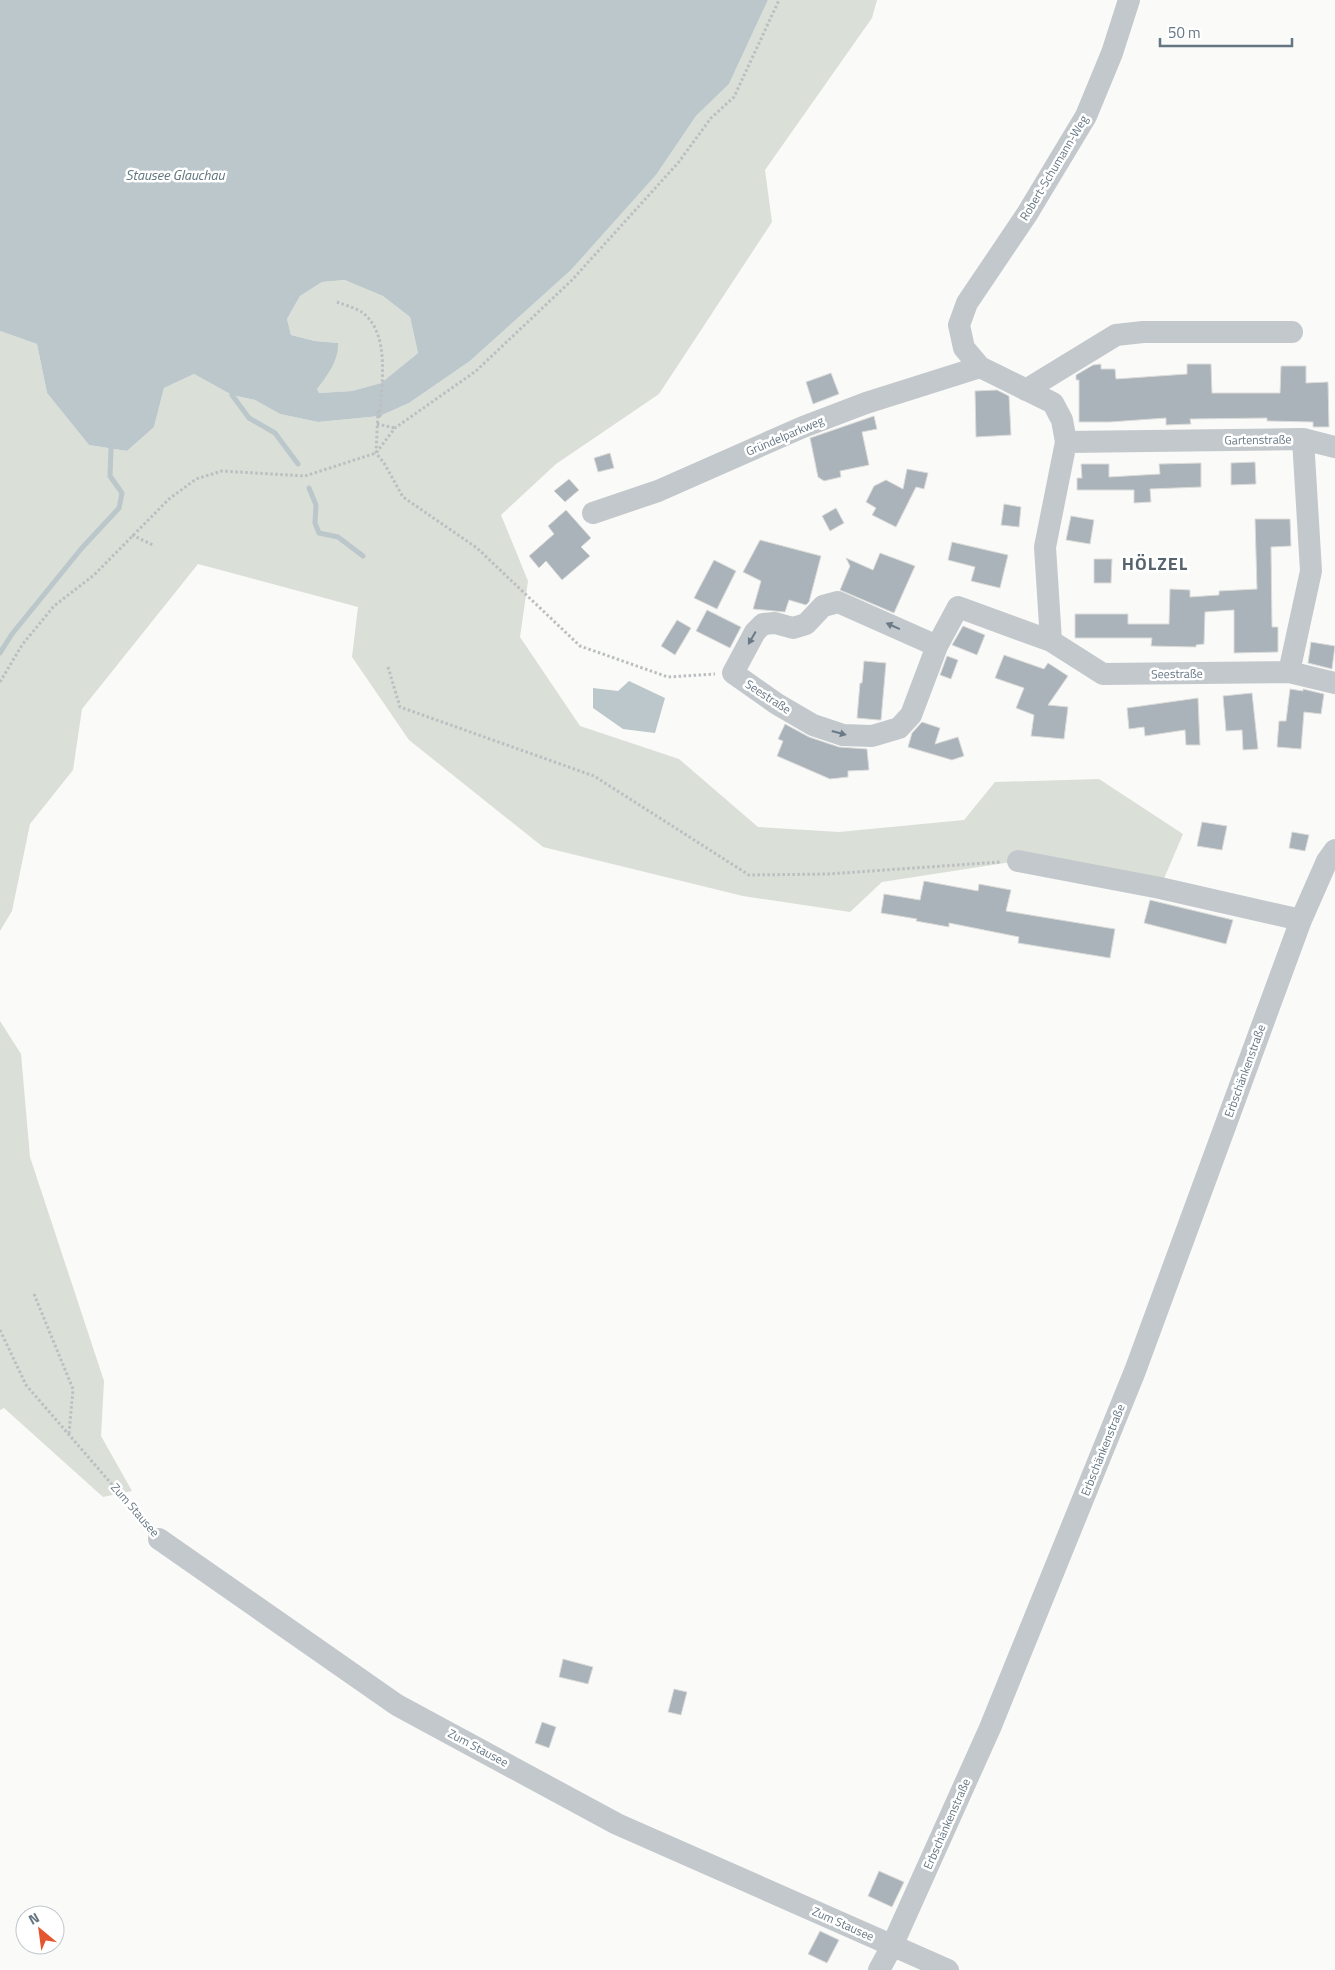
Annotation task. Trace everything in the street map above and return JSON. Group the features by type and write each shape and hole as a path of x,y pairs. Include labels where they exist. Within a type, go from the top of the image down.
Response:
{"street":[{"name":"Robert-Schumann-Weg","path":"980,367 964,348 959,326 967,304 1027,214 1086,116 1110,60 1129,0"},
{"path":"1026,390 1116,335 1143,332 1292,332"},
{"path":"980,367 1053,403 1062,420 1066,442 1045,548 1051,641"},
{"name":"Gründelparkweg","path":"593,513 658,491 803,427 866,403 980,367"},
{"path":"1303,439 1335,447"},
{"name":"Gartenstraße","path":"1066,442 1303,439 1312,572 1289,672"},
{"name":"Seestraße","path":"937,646 838,602 824,606 806,624 793,628 775,623 763,624 755,632 733,673 777,704 813,725 843,735 872,736 899,728 911,715 937,646 958,607 1051,641 1103,674 1289,672 1335,683"},
{"name":"Erbschänkenstraße","path":"879,1970 892,1946 990,1728 1135,1371 1301,920 1327,861 1335,850"},
{"path":"1018,861 1160,888 1301,920"},
{"name":"Zum Stausee","path":"159,1539 398,1704 617,1824 948,1970"}],"path":[{"path":"0,682 22,645 54,606 94,575 169,499 196,479 222,471 304,476 376,453 395,428 476,371 572,280 678,163 711,118 734,97 779,0"},
{"path":"338,302 362,312 376,328 383,364 376,453 384,463 403,497 477,548 580,646 668,677 733,673"},
{"path":"377,424 395,428"},
{"path":"132,535 154,545"},
{"path":"388,668 400,707 594,776 749,875 828,874 1018,861"},
{"path":"34,1294 74,1389 69,1435"},
{"name":"Zum Stausee","path":"0,1330 26,1385 159,1539"}],"shaded area":[{"path":"768,0 877,0 872,18 765,170 772,222 659,394 556,464 501,515 528,581 520,637 580,726 679,759 758,827 839,832 964,820 995,782 1099,779 1183,834 1160,888 1018,861 882,882 850,912 743,896 543,847 409,740 352,657 358,607 198,564 82,709 73,770 30,824 12,911 0,931 0,331 37,344 47,393 89,445 127,451 154,427 164,388 194,374 232,395 255,400 280,414 318,422 380,416 409,403 470,361 571,270 656,175 696,116 729,84"},
{"path":"346,280 383,296 410,317 418,353 381,383 352,391 319,393 317,389 327,375 338,343 315,341 291,335 287,319 300,296 322,282"},
{"path":"0,1021 21,1054 30,1157 104,1381 101,1436 132,1491 103,1497 4,1408 0,1410"}],"water":[{"name":"Stausee Glauchau","path":"0,0 768,0 729,84 696,116 656,175 571,270 470,361 409,403 380,416 318,422 280,414 255,400 232,395 194,374 164,388 154,427 127,451 89,445 47,393 37,344 0,331","holes":["345,280 383,296 410,317 418,353 381,383 352,391 319,393 317,389 337,356 338,343 315,341 291,335 287,319 300,296 322,282"]},
{"path":"629,681 665,698 655,733 623,729 593,708 593,688 618,691"}],"building":[{"path":"1101,364 1101,369 1115,369 1116,379 1187,374 1187,364 1211,364 1212,393 1280,393 1281,366 1306,366 1306,383 1328,382 1329,427 1313,427 1313,422 1267,421 1267,418 1190,419 1191,424 1166,425 1166,418 1079,422 1079,380 1076,380 1076,375 1093,365"},
{"path":"831,373 839,394 813,404 806,382"},
{"path":"997,390 1009,396 1011,435 976,437 975,391"},
{"path":"874,416 877,429 862,432 869,465 840,471 841,477 824,481 818,477 810,438"},
{"path":"610,453 614,468 598,472 594,458"},
{"path":"1255,462 1256,484 1231,485 1231,463"},
{"path":"1201,463 1201,487 1150,489 1151,502 1134,503 1134,490 1077,490 1077,478 1082,478 1081,464 1109,464 1109,477 1160,474 1159,464"},
{"path":"907,469 928,473 924,489 916,487 896,527 872,515 876,508 866,502 874,486 886,480 903,489"},
{"path":"569,479 579,490 565,502 554,491"},
{"path":"1004,504 1021,507 1019,527 1001,525"},
{"path":"836,508 844,523 830,531 822,516"},
{"path":"566,510 591,538 581,547 590,556 562,580 546,561 539,568 529,556 554,534 548,526"},
{"path":"1071,516 1094,520 1090,544 1066,540"},
{"path":"1255,519 1290,519 1291,546 1271,547 1272,627 1278,627 1278,652 1234,653 1234,610 1205,612 1204,644 1196,645 1196,647 1151,646 1152,638 1075,638 1075,614 1128,614 1128,624 1169,624 1170,589 1190,590 1190,597 1219,595 1219,591 1257,589"},
{"path":"760,540 821,556 809,602 806,605 789,600 785,612 753,609 761,581 743,572"},
{"path":"952,542 1008,555 1000,588 971,581 975,567 948,560"},
{"path":"880,553 915,566 894,613 840,590 850,566 846,558 873,570"},
{"path":"1094,559 1112,559 1111,583 1094,583"},
{"path":"714,560 736,571 717,609 694,598"},
{"path":"707,610 741,627 730,648 696,631"},
{"path":"677,620 691,628 675,655 661,646"},
{"path":"963,626 985,635 977,655 952,645"},
{"path":"1311,642 1335,646 1332,669 1308,663"},
{"path":"1004,655 1044,669 1048,663 1068,676 1048,705 1068,707 1064,739 1031,736 1034,715 1016,708 1024,688 995,678"},
{"path":"947,656 958,660 951,679 940,675"},
{"path":"864,661 886,663 881,720 857,718"},
{"path":"1290,689 1303,691 1303,689 1324,694 1321,714 1304,712 1301,749 1277,747 1279,721 1286,721"},
{"path":"1252,693 1258,749 1243,750 1242,730 1226,731 1223,696"},
{"path":"1198,698 1200,745 1186,745 1185,730 1145,736 1144,727 1129,729 1127,708"},
{"path":"922,722 940,728 935,744 958,737 964,756 952,760 908,747 912,733"},
{"path":"785,724 809,737 839,747 867,749 869,770 848,771 848,777 830,779 777,756 783,741 778,739"},
{"path":"1202,822 1227,826 1222,850 1197,846"},
{"path":"1292,832 1309,835 1305,851 1289,848"},
{"path":"924,881 978,891 979,884 1011,890 1006,911 1115,929 1110,958 1018,943 1019,937 949,923 949,927 881,913 884,894 920,900"},
{"path":"1150,900 1233,920 1226,944 1144,923"},
{"path":"563,1659 593,1667 588,1684 559,1677"},
{"path":"674,1689 687,1692 681,1715 668,1712"},
{"path":"542,1722 556,1727 549,1748 535,1743"},
{"path":"879,1871 904,1882 892,1907 868,1896"},
{"path":"820,1931 839,1940 827,1963 808,1954"}],"waterway":[{"path":"232,395 249,418 275,433 298,464"},
{"path":"0,653 12,634 81,549 119,508 122,493 110,476 111,449"},
{"path":"309,488 316,505 315,523 319,533 338,537 363,556"}],"district":[{"name":"HÖLZEL","path":"1155,564"}]}
